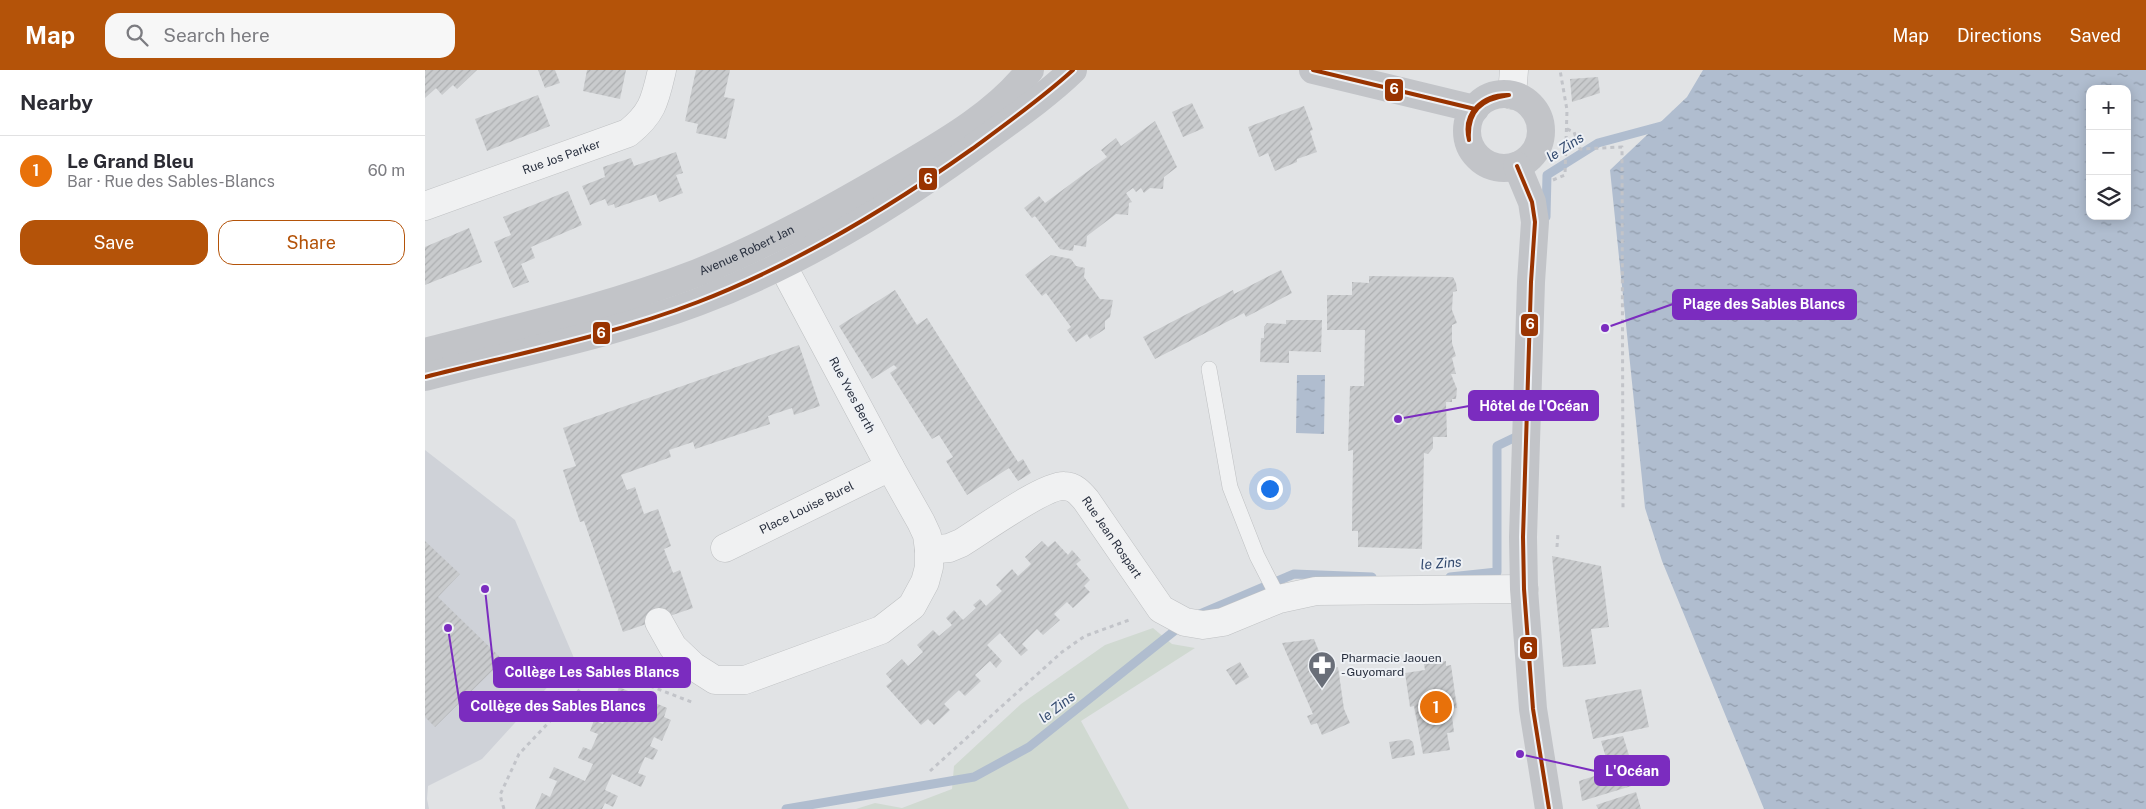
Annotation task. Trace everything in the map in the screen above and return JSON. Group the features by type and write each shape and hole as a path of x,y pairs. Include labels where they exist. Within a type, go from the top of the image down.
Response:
{"main road":[{"name":"Avenue Robert Jan","path":"425,352 598,307 698,272 770,241 833,209 938,146 991,108 1019,84 1030,70"},
{"path":"425,377 554,344 680,308 783,265 869,218 959,158 1029,107 1073,70"},
{"path":"1313,70 1475,109"},
{"path":"1513,82 1523,99 1532,107 1538,117 1541,128 1540,140 1535,151 1527,160 1517,166 1506,168 1483,162 1469,143 1467,131 1469,119 1475,109 1482,102 1501,94 1513,82"},
{"path":"1517,166 1532,202 1535,222 1531,282 1523,536 1524,589 1533,709 1549,809"}],"street":[{"name":"Rue Jos Parker","path":"425,206 628,133 644,121 655,98 662,70"},
{"name":"Rue Yves Berth","path":"770,241 921,522 927,535 929,550"},
{"name":"Place Louise Burel","path":"725,548 890,467"},
{"name":"Rue Jean Rospart","path":"929,550 949,548 961,543 1044,492 1063,486 1071,487 1086,500 1161,609 1185,622 1203,626 1223,622 1279,599 1316,591 1524,589"},
{"path":"659,622 673,647 681,656 715,680 745,680 881,630 912,606 920,595 929,567 929,550"}],"lane":[{"path":"1209,369 1230,487 1257,556 1279,599"}],"path":[{"path":"1527,191 1565,175 1567,110 1560,71 1554,70"},
{"path":"1567,129 1574,132 1580,149 1622,147 1623,510"},
{"path":"1557,548 1558,533"},
{"path":"930,771 1062,652 1085,636 1161,609"},
{"path":"505,809 500,795 519,754 601,667 695,704 704,697 715,680"}],"shaded area":[{"path":"425,450 515,520 574,658 482,759 428,786 427,799 429,809 425,809"},
{"path":"1153,628 1172,644 1195,648 1081,721 1129,809 856,809 875,803 902,808 952,789 954,766 1021,704 1105,645"}],"water":[{"path":"1703,70 2146,70 2146,809 1764,809 1662,561 1645,508 1610,170 1687,97"},
{"path":"1297,375 1325,375 1324,434 1296,433"}],"building":[{"path":"425,70 477,70 457,89 453,85 442,95 436,88 425,98"},
{"path":"538,70 555,70 560,83 545,88"},
{"path":"587,70 626,70 620,99 583,91"},
{"path":"696,70 730,70 724,97 735,99 726,139 696,133 698,124 685,121"},
{"path":"1598,77 1600,93 1572,102 1570,79"},
{"path":"538,95 550,126 487,151 475,119"},
{"path":"1192,103 1204,128 1183,137 1172,112"},
{"path":"1304,106 1313,130 1310,131 1317,152 1297,159 1297,162 1275,171 1268,153 1259,157 1248,127"},
{"path":"1155,121 1177,167 1164,177 1163,189 1150,188 1144,193 1141,188 1136,192 1133,188 1126,193 1132,202 1129,203 1128,215 1116,214 1087,236 1086,247 1074,245 1073,251 1060,249 1035,216 1032,218 1024,208 1039,196 1045,203 1107,157 1101,150 1116,138 1121,146"},
{"path":"676,152 683,173 676,175 683,193 659,202 656,194 615,208 614,204 608,206 605,199 590,205 582,186 605,177 603,167 631,158 634,166"},
{"path":"568,191 582,225 531,247 535,258 521,264 529,282 513,288 494,242 511,235 503,217"},
{"path":"469,228 482,262 425,285 425,247"},
{"path":"1051,255 1071,259 1076,266 1085,268 1084,277 1100,299 1113,300 1110,317 1105,321 1105,329 1090,339 1087,334 1076,342 1067,330 1071,327 1046,293 1042,296 1025,275"},
{"path":"1281,270 1292,293 1246,317 1244,313 1155,359 1143,337 1233,290 1234,294"},
{"path":"1369,276 1453,277 1456,283 1457,291 1453,292 1452,310 1457,323 1452,325 1452,343 1456,356 1452,358 1456,374 1451,374 1457,389 1456,399 1452,399 1452,402 1446,402 1447,437 1433,437 1433,448 1428,454 1424,453 1422,549 1358,547 1358,531 1352,531 1353,450 1348,451 1350,386 1364,386 1365,330 1327,330 1327,295 1352,295 1352,282 1369,283"},
{"path":"895,290 917,325 927,318 1018,462 1023,459 1031,473 1018,481 1009,468 967,495 946,461 953,457 939,435 932,439 890,373 897,368 894,365 872,379 839,326"},
{"path":"1286,320 1322,320 1321,352 1289,351 1289,363 1260,362 1261,338 1264,338 1264,327 1267,323 1286,324"},
{"path":"799,345 820,406 794,415 792,408 768,416 770,424 695,449 693,442 669,450 671,457 621,475 627,490 635,487 644,514 658,509 671,546 664,549 673,573 680,570 693,608 623,632 584,521 580,522 563,470 576,466 563,428"},
{"path":"425,541 460,574 438,597 503,660 435,727 425,717"},
{"path":"1042,541 1048,547 1055,541 1068,555 1072,550 1081,560 1076,564 1090,580 1084,586 1090,592 1073,608 1067,602 1054,614 1060,620 1043,635 1037,629 1022,644 1028,650 1021,656 1000,633 987,645 1002,661 996,668 990,661 975,675 981,681 965,696 959,690 944,704 950,710 934,725 928,719 921,725 886,686 892,681 886,674 902,659 908,666 923,652 917,645 933,630 939,636 952,625 946,618 954,610 963,620 976,608 973,605 980,599 986,606 1002,591 996,585 1012,569 1018,576 1031,564 1025,557"},
{"path":"1552,556 1601,566 1609,627 1591,629 1596,664 1563,667"},
{"name":"Pharmacie Jaouen - Guyomard","path":"1314,639 1326,669 1338,667 1344,709 1350,723 1322,735 1317,723 1311,725 1307,716 1313,714 1282,643"},
{"path":"1446,661 1446,666 1451,665 1457,708 1451,709 1454,732 1447,733 1450,750 1423,754 1414,706 1410,707 1405,673 1425,670 1424,664"},
{"path":"1240,662 1249,677 1236,685 1226,670"},
{"path":"619,687 667,708 664,717 671,720 662,741 654,737 650,746 658,750 653,760 645,757 638,773 646,776 641,787 612,774 605,790 618,796 613,807 605,803 602,809 535,809 542,793 550,797 557,781 549,778 554,767 585,781 593,764 578,758 583,747 591,750 598,734 590,731 594,720 603,724 606,716 598,712 607,692 616,695"},
{"path":"1641,689 1649,727 1593,739 1585,700"},
{"path":"1623,736 1638,784 1582,801 1579,781 1610,771 1601,741"},
{"path":"1409,739 1413,742 1415,755 1392,759 1389,742"},
{"path":"1636,792 1641,809 1598,809 1596,805"}],"waterway":[{"name":"le Zins","path":"1546,217 1547,175 1598,143 1665,125"},
{"name":"le Zins","path":"1450,577 1497,572 1497,446 1522,434"},
{"name":"le Zins","path":"1200,614 1294,574 1372,577"},
{"name":"le Zins","path":"786,809 974,777 1029,747 1183,624"}],"transit line":[{"name":"6","path":"425,377 563,344 631,325 698,302 770,271 839,234 940,172 1023,111 1073,70"},
{"name":"6","path":"1313,70 1475,109"},
{"name":"6","path":"1469,140 1469,121 1477,107 1491,98 1509,95"},
{"name":"6","path":"1469,140 1470,121 1478,108 1491,100 1509,95"},
{"name":"6","path":"1517,166 1532,202 1535,222 1531,282 1523,537 1524,589 1533,709 1549,809"}],"place":[{"name":"Plage des Sables Blancs","path":"1605,328"},
{"name":"Hôtel de l'Océan","path":"1398,419"},
{"name":"Collège Les Sables Blancs","path":"485,589"},
{"name":"Collège des Sables Blancs","path":"448,628"},
{"name":"Pharmacie Jaouen - Guyomard","path":"1322,689"},
{"name":"Le Grand Bleu","path":"1436,707"},
{"name":"L'Océan","path":"1520,754"}]}
